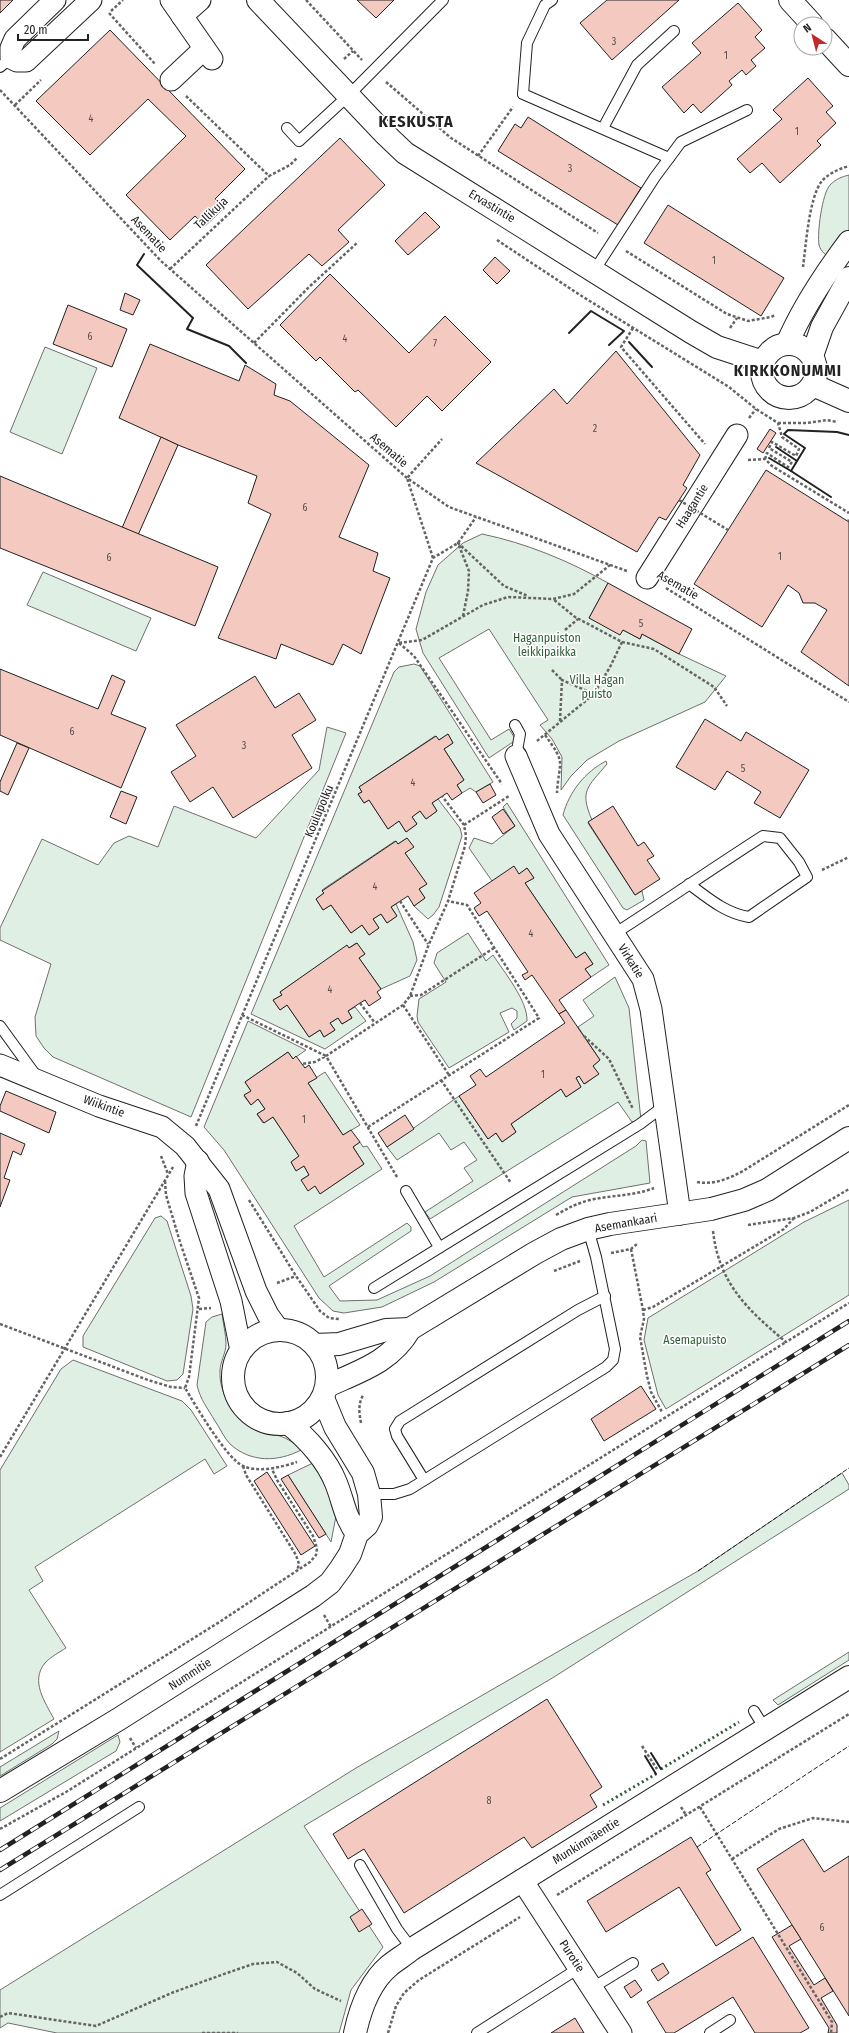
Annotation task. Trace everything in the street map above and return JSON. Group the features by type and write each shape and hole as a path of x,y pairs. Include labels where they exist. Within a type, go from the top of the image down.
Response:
{"street":[{"path":"55,0 15,39 5,63 26,61 91,0"},
{"path":"171,80 208,54 177,8 200,0"},
{"name":"Ervastintie","path":"258,0 348,95 406,153 717,346 763,362"},
{"path":"790,0 805,16"},
{"path":"833,48 849,65"},
{"path":"787,344 797,321 812,296 849,242"},
{"path":"812,356 822,327 849,278"},
{"path":"787,344 802,346 812,356 817,371 813,385 807,392 795,398 782,397 774,394 763,380 763,362 772,349 787,344"},
{"path":"813,385 849,401"},
{"name":"Haagantie","path":"647,578 737,435"},
{"name":"Virkatie","path":"516,756 548,834 643,979 651,1009 680,1214"},
{"name":"Wiikintie","path":"0,1065 100,1106 162,1127 185,1146 219,1190 256,1291 268,1315 279,1330"},
{"name":"Asemankaari","path":"315,1345 339,1344 386,1330 410,1329 535,1253 561,1240 588,1230 610,1224 717,1207 744,1200 767,1190 849,1138"},
{"path":"198,1161 196,1193 232,1301 240,1338 241,1351"},
{"name":"Asemankaari","path":"325,1392 390,1355 402,1343 410,1329"},
{"path":"279,1330 292,1331 305,1336 315,1345 326,1364 325,1392 314,1410 302,1419 288,1423 276,1424 253,1416 244,1408 234,1386 233,1374 241,1351 257,1336 279,1330"},
{"name":"Nummitie","path":"0,1791 119,1719 313,1596 330,1583 342,1568 350,1554 357,1534 368,1525 371,1517 369,1494 363,1473 335,1427 325,1392"},
{"path":"288,1423 301,1433 328,1469 338,1488 347,1520 357,1534"},
{"name":"Munkinmäentie","path":"355,2033 363,2005 371,1988 388,1967 412,1949 849,1677"},
{"name":"Purotie","path":"522,1880 621,2033"}],"lane":[{"path":"287,128 299,141 373,71 443,0"},
{"path":"552,0 545,5 527,44 523,94 669,158"},
{"path":"603,128 637,65 674,31"},
{"path":"594,271 612,242 681,142 747,110"},
{"path":"515,724 520,734 516,756"},
{"path":"614,934 689,884 763,836 780,838 799,862 808,877 749,917 734,914 720,907 689,884"},
{"path":"0,1026 40,1081"},
{"path":"374,1288 640,1124 664,1106"},
{"path":"406,1191 439,1247"},
{"path":"369,1494 394,1494 410,1489 606,1367 613,1360 615,1349 605,1296 588,1230"},
{"path":"424,1480 397,1436 395,1429 400,1421 578,1310 605,1296"},
{"path":"754,1711 765,1730"},
{"path":"0,1895 139,1807"},
{"path":"360,1865 397,1929 412,1949"},
{"path":"592,1988 633,1963"},
{"path":"477,2033 579,1968"},
{"path":"710,2033 730,2020"}],"path":[{"path":"306,0 373,71 450,138 727,314 748,321 771,317 776,314"},
{"path":"109,13 171,80 269,176"},
{"name":"Asematie","path":"0,90 170,269 407,478 449,507 476,518 647,578 675,593 849,702"},
{"path":"478,156 523,94"},
{"name":"Tallikuja","path":"170,269 269,176 290,165 302,154"},
{"path":"802,274 808,223 815,195 822,181 836,170 849,166"},
{"path":"495,238 633,328 729,387 756,409 778,423 807,423 827,420 842,423"},
{"path":"254,343 309,287 357,242"},
{"path":"633,328 622,347 647,375"},
{"path":"765,459 767,453 788,467 792,462 769,448 772,442 796,456 799,449 782,437 778,423"},
{"path":"442,439 407,478 433,558 458,543 476,518"},
{"path":"679,500 728,530"},
{"path":"458,543 504,586 530,598"},
{"path":"458,543 469,571 468,591 463,616"},
{"name":"Koulupolku","path":"202,1131 196,1126 399,643 433,558"},
{"path":"399,643 422,640 483,605 508,597 553,599 574,594 610,565"},
{"path":"553,599 578,619 622,642 654,649 714,687 727,706"},
{"path":"565,630 578,619"},
{"path":"516,756 594,694 610,667 622,642"},
{"path":"399,643 414,656 514,802"},
{"path":"552,670 562,680 594,694"},
{"path":"560,722 562,680"},
{"path":"301,1064 315,1062 326,1056 403,1005 410,996 429,944 448,901 465,846 466,836 464,824 442,796"},
{"path":"464,824 510,796"},
{"path":"808,877 849,857"},
{"path":"368,1127 539,1018 467,905 448,901"},
{"path":"400,902 429,944"},
{"path":"410,996 421,995 494,948"},
{"path":"360,1003 375,1023"},
{"path":"403,1005 449,1075"},
{"path":"242,1015 326,1056 406,1191"},
{"path":"584,1036 609,1059 640,1124"},
{"path":"441,1080 521,1197"},
{"path":"693,1181 707,1183 733,1176 849,1105"},
{"path":"0,1457 66,1349 168,1175"},
{"path":"165,1180 166,1195 180,1242 200,1298 190,1377 185,1388"},
{"path":"549,1219 574,1204 591,1199 644,1192 655,1188 654,1180"},
{"path":"745,1225 794,1218 810,1212 849,1188"},
{"path":"247,1197 296,1276 320,1311 329,1318 344,1319"},
{"path":"643,1310 653,1307 784,1229 794,1218"},
{"path":"721,1229 713,1230 715,1249 721,1266 740,1300 753,1314 786,1342"},
{"path":"631,1249 643,1310 644,1319 640,1337 650,1392 662,1412"},
{"path":"552,1272 576,1262"},
{"path":"273,1285 296,1276"},
{"path":"0,1829 66,1792 849,1303"},
{"path":"0,1324 148,1380 171,1387 185,1388"},
{"path":"185,1388 228,1453 243,1466 246,1475 296,1555 299,1564 297,1572"},
{"path":"356,1426 361,1423 360,1402 365,1393"},
{"path":"243,1466 272,1469 302,1460"},
{"path":"0,1759 297,1572 316,1555 317,1548 313,1536 277,1480 272,1469"},
{"path":"320,1608 331,1627"},
{"path":"388,2033 396,2006 404,1993 419,1980 849,1714"},
{"path":"699,1807 832,2022 831,2033"},
{"path":"732,1859 778,1829 806,1820 813,1818 849,1822"},
{"path":"0,2017 8,2013 96,2026 174,1992 227,1973 254,1964 277,1962 298,1973 315,1989 335,2000 363,2005"},
{"path":"202,2033 238,2033"}],"green space":[{"path":"849,175 849,233 831,259 822,251 819,245 819,223 822,205 830,185 839,178"},
{"path":"45,347 97,368 62,454 10,432"},
{"name":"Villa Hagan puisto","path":"482,534 515,542 563,560 608,583 589,618 623,630 640,639 642,634 679,654 726,676 705,702 619,741 587,760 571,776 561,790 562,757 552,739 540,725 548,720 489,629 439,658 491,740 509,729 516,740 489,758 423,653 416,629 426,592 438,565 463,543"},
{"path":"43,572 151,618 136,651 27,605"},
{"path":"414,664 420,666 493,782 476,792 470,788 462,793 457,785 464,780 444,749 453,743 448,734 439,740 435,736 359,787 362,792 358,794 364,803 369,800 388,829 399,821 406,832 417,824 412,817 420,811 426,819 437,811 432,803 438,799 460,828 462,836 439,907 428,919 414,906 425,898 419,889 426,884 405,853 413,847 407,838 398,844 395,841 322,890 324,893 316,899 323,910 331,905 351,933 362,925 369,935 379,928 373,919 381,914 387,923 397,916 391,907 396,904 413,942 417,960 410,976 381,989 359,958 365,954 356,943 349,948 347,946 280,992 282,995 273,1000 280,1010 287,1005 309,1037 320,1030 324,1037 335,1030 330,1023 338,1018 342,1024 352,1018 348,1011 355,1007 366,1021 325,1049 251,1014 394,672 399,667"},
{"path":"327,727 346,733 191,1117 53,1057 44,1048 36,1036 35,1017 51,964 0,940 0,928 42,839 98,865 114,843 129,836 158,847 174,806 256,838 319,770"},
{"path":"606,761 607,764 590,784 586,795 586,802 592,820 588,823 635,895 642,891 644,900 627,910 623,908 563,815 569,798 579,784 591,771"},
{"path":"507,803 609,965 591,977 585,969 593,964 585,952 576,958 525,883 534,878 527,868 519,874 492,881 469,848 474,838 492,844 515,826 503,807"},
{"path":"468,933 486,961 493,955 509,978 524,1005 527,1021 514,1030 511,1024 517,1018 517,1011 512,1008 500,1013 509,1032 449,1068 418,1022 417,1016 419,999 446,982 434,963 437,953"},
{"path":"615,977 629,1008 641,1120 632,1122 618,1102 430,1219 425,1212 473,1181 464,1168 477,1160 464,1142 451,1150 439,1133 397,1160 387,1147 459,1096 488,1139 496,1133 502,1142 516,1132 511,1124 561,1089 566,1097 581,1087 576,1078 579,1076 585,1084 598,1074 593,1066 600,1060 578,1027 594,1016 583,1000"},
{"path":"248,1021 306,1050 293,1059 288,1052 245,1082 251,1091 244,1096 251,1105 258,1099 265,1109 257,1114 263,1123 273,1117 299,1156 291,1162 296,1170 304,1166 309,1175 301,1180 315,1186 321,1193 364,1164 353,1147 360,1142 363,1147 367,1146 382,1169 294,1226 324,1277 407,1223 411,1227 411,1231 329,1286 340,1301 377,1300 430,1276 636,1146 642,1140 646,1141 650,1183 572,1197 434,1282 382,1307 344,1313 333,1311 319,1298 224,1150 204,1127"},
{"path":"325,1072 360,1125 343,1135 308,1083"},
{"name":"Asemapuisto","path":"849,1200 849,1295 666,1409 658,1395 644,1340 648,1318 804,1222"},
{"path":"161,1216 167,1221 191,1296 193,1309 183,1374 177,1380 167,1381 83,1347 83,1336 155,1218"},
{"path":"222,1314 226,1344 220,1368 220,1379 228,1403 239,1417 252,1427 283,1437 295,1444 301,1450 283,1457 265,1459 247,1455 228,1442 204,1404 197,1385 206,1322 212,1317"},
{"path":"73,1360 182,1401 191,1410 227,1466 214,1474 205,1459 35,1567 43,1581 29,1590 66,1648 45,1663 39,1677 40,1691 54,1719 0,1752 0,1470 61,1369"},
{"path":"313,1463 326,1480 336,1516 331,1542 288,1475"},
{"path":"842,1473 849,1485 849,1489 554,1677 304,1826 383,1947 351,1990 339,2033 57,2033 8,2023 0,2028 0,1990 356,1768 698,1571"},
{"path":"849,1652 849,1660 778,1705 773,1700"},
{"path":"59,1731 57,1739 52,1744 0,1776 0,1767"},
{"path":"118,1735 120,1742 116,1751 0,1821 0,1808"}],"building":[{"path":"0,0 13,0 0,13"},
{"path":"357,0 394,0 376,18"},
{"path":"607,0 679,0 612,60 580,23"},
{"path":"738,3 762,30 755,37 765,48 751,60 756,66 746,75 742,70 729,81 732,85 701,113 693,104 684,113 662,87 701,53 692,43"},
{"path":"110,30 245,169 215,199 224,208 205,226 195,216 170,240 126,195 186,136 148,99 90,155 36,101"},
{"path":"808,78 833,106 826,112 836,123 817,141 821,145 780,183 762,163 750,173 737,159 782,119 773,110"},
{"path":"528,117 641,188 618,225 498,151 515,124 521,128"},
{"path":"340,138 385,185 338,230 349,242 322,266 309,254 248,309 206,265"},
{"path":"668,205 784,278 761,316 644,243"},
{"path":"425,212 440,227 408,255 395,241"},
{"path":"495,257 510,271 497,284 483,270"},
{"path":"330,274 409,353 445,316 491,362 442,411 427,396 396,427 358,390 355,392 320,357 316,361 280,325"},
{"path":"125,293 140,300 133,315 120,310"},
{"path":"68,305 127,329 112,367 53,344"},
{"path":"150,344 239,381 245,365 276,384 274,395 290,401 369,465 339,537 378,553 373,571 390,578 361,654 343,644 333,665 281,644 276,659 218,638 271,514 248,503 257,476 178,445 119,418"},
{"path":"616,351 700,455 683,485 687,488 666,520 659,517 637,552 476,463 554,389 567,404"},
{"path":"770,429 776,433 763,453 757,449"},
{"path":"161,437 178,445 138,535 122,528"},
{"path":"766,470 849,522 849,686 801,652 827,610 815,603 803,603 799,593 788,585 762,627 694,584"},
{"path":"0,476 218,567 195,626 0,548"},
{"path":"608,583 692,629 679,654 642,634 640,639 623,630 620,635 589,618"},
{"path":"0,669 98,709 112,675 125,681 111,714 146,728 121,788 0,735"},
{"path":"255,676 275,708 299,693 316,720 292,735 312,768 233,818 213,787 190,802 171,772 196,756 176,725"},
{"path":"705,719 741,741 746,732 809,770 780,818 754,803 761,792 727,771 715,790 676,767"},
{"path":"448,734 453,743 444,749 464,780 457,785 462,793 452,800 447,793 432,803 437,811 426,819 420,811 412,817 417,824 406,832 399,821 388,829 369,800 364,803 358,794 362,792 359,787 436,736 439,740"},
{"path":"17,743 29,748 8,795 0,791 0,782"},
{"path":"490,784 496,795 483,803 476,792"},
{"path":"121,791 137,797 126,824 110,817"},
{"path":"613,806 638,846 644,842 654,856 647,860 660,879 635,895 588,822"},
{"path":"503,809 515,826 503,834 492,817"},
{"path":"407,838 414,847 405,853 427,884 419,889 425,898 414,906 408,896 391,907 397,916 387,923 381,914 373,919 379,928 369,935 362,925 351,933 331,905 323,910 316,899 324,893 322,891 396,841 398,844"},
{"path":"514,866 519,874 527,868 534,878 525,883 576,958 585,952 593,964 585,969 591,977 559,1000 566,1010 559,1014 532,975 525,980 522,975 528,972 487,911 479,916 474,908 481,903 474,893"},
{"path":"357,943 365,954 359,958 381,989 377,992 381,998 369,1006 365,1000 348,1011 352,1018 342,1024 338,1018 330,1023 335,1030 324,1037 320,1030 309,1037 287,1005 280,1010 273,1000 282,995 280,992 347,945 349,948"},
{"path":"566,1010 600,1060 593,1066 599,1074 584,1084 579,1076 576,1078 581,1087 566,1097 561,1089 511,1124 516,1132 502,1142 496,1133 488,1139 459,1096 476,1085 470,1076 480,1069 486,1077 565,1023 559,1014"},
{"path":"288,1052 293,1059 296,1056 305,1068 309,1065 317,1078 308,1083 343,1135 351,1130 360,1142 353,1147 364,1164 320,1194 315,1186 308,1191 301,1180 309,1175 304,1166 296,1171 291,1162 299,1156 273,1117 264,1123 257,1114 265,1109 258,1099 251,1105 244,1095 251,1091 245,1082"},
{"path":"6,1091 56,1112 49,1133 0,1111 0,1106"},
{"path":"405,1115 414,1129 387,1147 378,1133"},
{"path":"0,1133 25,1144 21,1155 13,1151 4,1178 10,1180 0,1207"},
{"path":"641,1386 656,1409 604,1441 591,1419"},
{"path":"267,1472 315,1546 301,1555 254,1481"},
{"path":"288,1475 326,1534 319,1538 281,1479"},
{"path":"547,1699 602,1787 590,1795 597,1807 532,1848 524,1837 404,1913 364,1849 348,1859 333,1834"},
{"path":"691,1837 711,1870 706,1873 741,1930 716,1946 679,1887 606,1932 587,1901"},
{"path":"803,1839 824,1872 849,1856 849,2016 757,1869"},
{"path":"362,1909 372,1924 359,1932 350,1917"},
{"path":"792,1925 801,1939 789,1946 814,1985 825,1978 833,1991 821,1998 837,2025 837,2033 828,2033 829,2028 772,1937"},
{"path":"753,1937 809,2028 800,2033 755,2033 733,1997 674,2033 666,2033 647,2002"},
{"path":"663,1963 669,1973 658,1981 651,1970"},
{"path":"635,1980 642,1990 631,1998 624,1987"},
{"path":"575,2018 584,2033 551,2033"}],"railway":[{"path":"0,1850 849,1321"},
{"path":"0,1870 849,1345"}],"hedge":[{"path":"661,1769 739,1722"},
{"path":"603,1805 656,1774"}],"fence":[{"path":"698,1571 849,1468"},
{"path":"697,1847 849,1746"}],"wall":[{"path":"144,254 137,265 193,318 187,329 229,346 246,363"},
{"path":"569,333 591,311 624,331 609,345"},
{"path":"629,342 652,367"},
{"path":"776,447 797,461 805,448 784,434 788,430 837,432 849,435"},
{"path":"769,458 791,471 797,461"},
{"path":"791,471 831,497"},
{"path":"651,1753 661,1769"},
{"path":"645,1756 656,1774"}],"district":[{"name":"KESKUSTA","path":"416,121"},
{"name":"KIRKKONUMMI","path":"788,370"}],"park label":[{"name":"Haganpuiston leikkipaikka","path":"547,645"}]}
